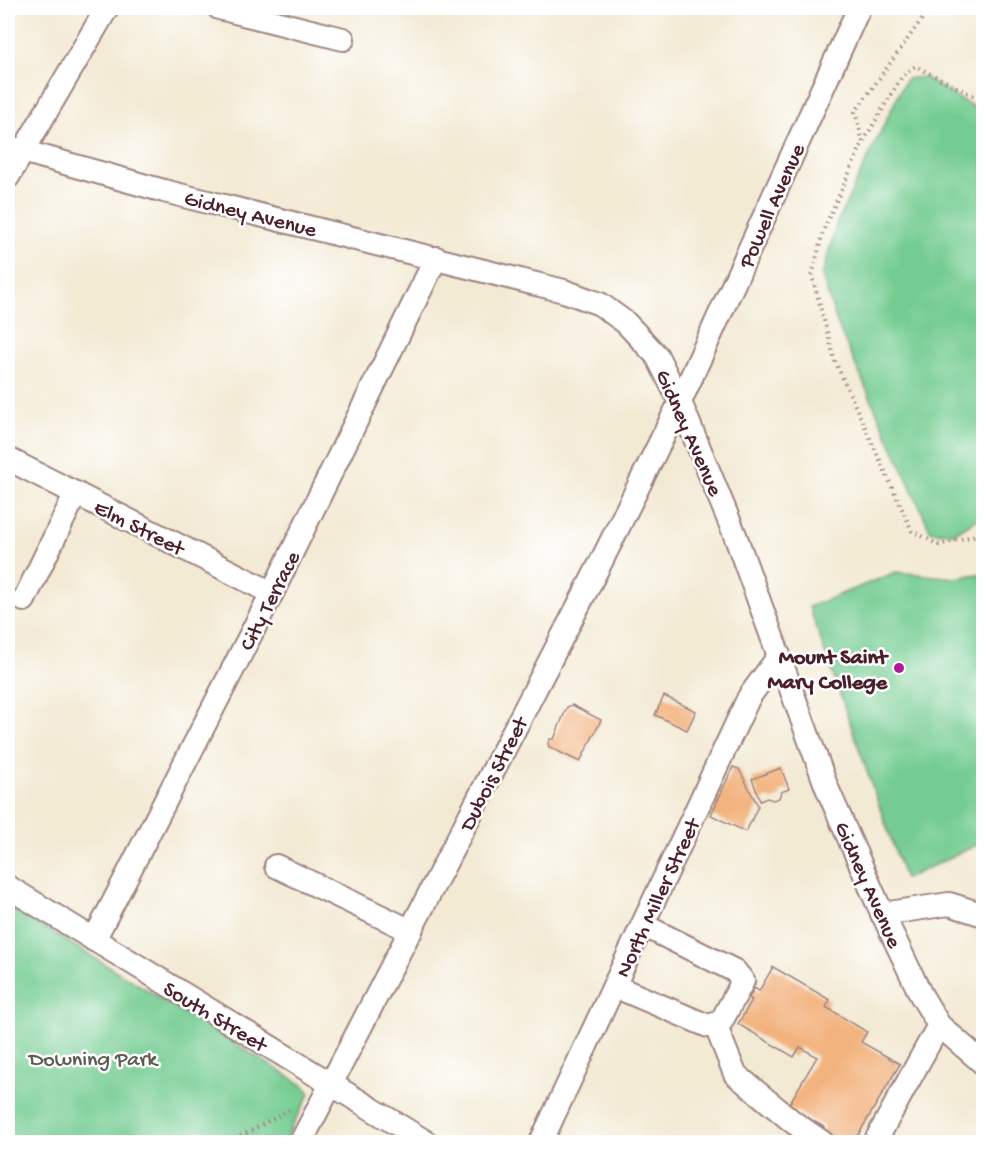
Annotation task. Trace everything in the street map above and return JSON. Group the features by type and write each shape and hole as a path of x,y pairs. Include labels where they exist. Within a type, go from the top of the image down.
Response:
{"street":[{"path":"8,177 15,150 107,8"},
{"path":"219,8 343,39"},
{"name":"Powell Avenue","path":"680,402 859,8"},
{"name":"Gidney Avenue","path":"15,150 164,191 564,291 600,304 626,323 657,356 680,402 735,535 827,788 882,914 921,995 939,1025 984,1064"},
{"name":"City Terrace","path":"94,940 272,593 436,258"},
{"name":"Dubois Street","path":"301,1143 597,570 680,402"},
{"name":"Elm Street","path":"8,459 272,593"},
{"path":"24,600 76,493"},
{"name":"North Miller Street","path":"541,1143 749,698 779,656"},
{"path":"276,866 411,931"},
{"name":"South Street","path":"8,887 426,1143"},
{"path":"882,914 949,904 984,915"},
{"path":"614,986 708,1026 721,1022 743,981 735,971 643,925"},
{"path":"715,1024 735,1074 822,1143"},
{"path":"875,1143 939,1025"}],"path":[{"path":"863,142 855,112 930,8"},
{"path":"984,101 915,66 901,78 863,142 823,231 812,276 835,361 912,531 939,546 984,532"},
{"path":"230,1143 299,1105"}],"green space":[{"path":"924,77 983,113 983,515 955,533 931,532 838,326 822,276 837,222 906,79"},
{"path":"896,572 955,578 984,573 983,842 905,879 809,607"},
{"name":"Downing Park","path":"8,905 303,1085 310,1093 284,1142 8,1142"}],"building":[{"path":"664,696 696,711 687,730 655,715"},
{"path":"572,705 601,720 580,762 549,747 548,743 550,739 554,739 567,707"},
{"path":"733,767 739,769 758,806 746,832 711,815"},
{"path":"781,768 789,789 781,792 779,798 773,800 767,798 760,801 752,779"},
{"path":"773,967 830,1000 826,1007 867,1032 861,1042 900,1064 854,1142 841,1139 839,1142 829,1142 819,1136 824,1127 798,1112 786,1109 817,1057 800,1047 794,1057 738,1024 752,1000 749,998 754,988 759,991"}],"place":[{"name":"Mount Saint Mary College","path":"899,668"}]}
